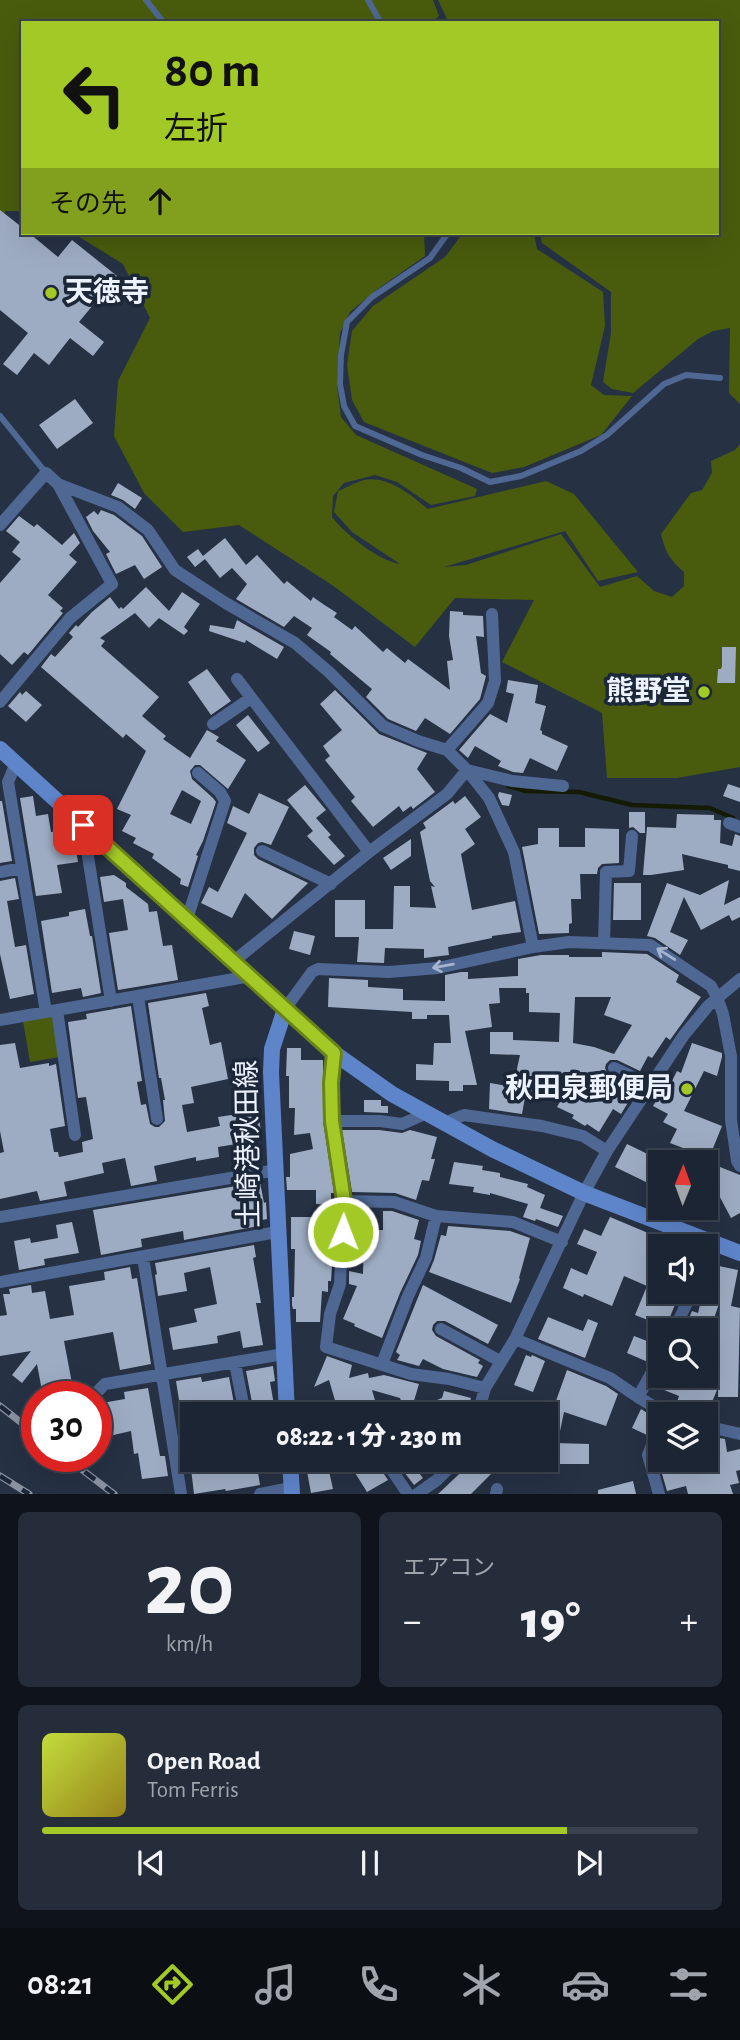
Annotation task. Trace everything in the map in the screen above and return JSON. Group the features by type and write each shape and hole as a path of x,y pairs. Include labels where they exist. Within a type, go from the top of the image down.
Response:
{"main road":[{"path":"5,756 334,1053 392,1094 492,1149 584,1193 691,1234"},
{"name":"土崎港秋田線","path":"285,1009 272,1049 272,1060 277,1233 286,1402"},
{"path":"718,1244 740,1253"},
{"path":"290,1472 291,1491"}],"street":[{"path":"0,525 46,473 58,484 112,584 71,618 0,702"},
{"path":"58,484 118,507 148,530 175,570 295,643 329,672 383,726 447,750 489,798 514,852 533,947"},
{"path":"447,750 488,703 492,692 495,681 492,614"},
{"path":"237,679 369,852"},
{"path":"214,724 251,698"},
{"path":"5,756 22,868 75,1135"},
{"path":"234,961 369,852 447,794 467,770"},
{"path":"467,770 512,781 563,786"},
{"path":"187,919 225,801 220,792 198,773"},
{"path":"83,825 111,1000"},
{"path":"604,943 606,872 629,871 632,836"},
{"path":"262,851 331,884"},
{"path":"0,872 22,868"},
{"path":"285,1009 312,972 318,969 389,972 438,968 533,947 569,943 650,945 711,986 717,997 731,1056 731,1121 740,1166"},
{"path":"0,1020 251,976"},
{"path":"481,1402 485,1388 515,1339 584,1193 607,1151 684,1035 717,997 740,979"},
{"path":"138,997 157,1119"},
{"path":"334,1053 331,1083 332,1121 344,1201 340,1284 330,1314 326,1347 411,1374 449,1378 485,1388"},
{"path":"614,1068 650,1085"},
{"path":"332,1121 402,1124 427,1114"},
{"path":"444,1123 464,1115 542,1126 583,1136 607,1151"},
{"path":"0,1217 277,1170"},
{"path":"344,1201 394,1202 436,1216 513,1222 562,1242"},
{"path":"382,1364 426,1258 436,1216"},
{"path":"0,1282 277,1233"},
{"path":"143,1257 181,1494"},
{"path":"441,1329 500,1361"},
{"path":"515,1339 610,1378 648,1403"},
{"path":"112,1383 284,1354"},
{"path":"235,1363 242,1402"},
{"path":"638,1397 648,1379"},
{"path":"718,1429 740,1434"},
{"path":"393,1472 408,1494"},
{"path":"418,1494 445,1472"},
{"path":"653,1472 659,1494"},
{"path":"260,1494 291,1491"}],"lane":[{"path":"146,0 162,21"},
{"path":"368,0 380,21"},
{"path":"447,235 430,258 372,297 347,322 341,355 340,384 344,406 355,426 490,482 521,475 580,451 607,435 664,384 686,375 720,378"},
{"path":"0,416 46,473"}],"green space":[{"path":"0,0 433,0 439,16 433,21 21,21 21,211 6,211 0,217"},
{"path":"438,0 740,0 740,404 729,393 730,328 713,331 698,339 633,393 612,389 603,382 611,333 611,292 542,243 540,235 719,235 719,21 444,21 447,19"},
{"path":"76,235 424,235 425,256 350,312 340,333 337,385 341,417 356,435 477,489 475,496 431,505 397,482 375,475 344,483 333,496 332,517 363,546 392,562 400,564 352,532 334,512 338,491 364,480 382,480 399,487 428,509 546,481 574,494 638,572 598,581 565,531 444,567 466,565 561,534 600,587 637,576 654,591 672,597 684,586 684,572 669,556 661,534 691,493 702,490 712,473 711,461 735,450 740,444 740,767 677,778 607,778 602,713 502,662 534,600 455,598 415,647 332,585 239,525 183,532 144,493 114,436 118,381 150,318 123,264"},
{"path":"462,235 534,235 537,249 603,292 605,326 591,385 604,395 632,396 601,435 524,467 492,473 364,422 352,400 347,365 352,331 373,306 445,257"},
{"path":"53,1015 60,1057 30,1062 23,1021"}],"building":[{"name":"天徳寺","path":"0,210 21,226 21,235 31,235 58,257 72,240 117,276 79,322 104,342 93,356 70,338 49,365 34,353 17,375 3,364 28,333 0,310"},
{"path":"75,399 93,423 57,449 39,425"},
{"path":"118,483 142,498 135,509 111,495"},
{"path":"101,510 114,515 142,536 162,567 144,579 135,565 116,574 106,554 110,552 93,531 86,517 94,511 98,515"},
{"path":"19,516 34,527 37,524 62,545 74,533 80,543 69,555 77,562 48,595 63,608 60,611 63,613 28,655 24,652 12,665 0,654 0,583 21,559 12,552 20,542 6,531"},
{"path":"225,538 246,565 257,555 284,584 287,581 311,601 313,597 337,613 334,617 352,630 355,626 383,652 387,648 405,663 408,659 450,690 447,661 453,660 449,636 450,611 483,616 484,637 476,636 481,673 486,676 480,699 450,734 425,718 416,731 388,719 366,697 372,689 330,654 331,652 307,635 312,628 294,616 284,627 236,599 247,584 232,568 220,578 205,559 195,567 187,557 198,549 203,556"},
{"path":"146,587 169,611 182,592 200,604 184,627 188,631 184,635 159,618 149,628 135,613 100,638 105,641 101,646 159,697 142,716 166,736 163,739 190,758 207,730 219,737 216,741 246,760 228,789 200,765 195,765 190,771 192,779 216,802 196,855 198,856 188,887 180,884 181,879 152,858 154,854 133,843 136,838 122,831 131,815 117,809 146,751 126,734 123,738 41,667 51,654 55,657 73,637 69,633 76,625 78,627 110,597 119,609 123,609","holes":["182,790 201,801 191,824 170,814"]},
{"path":"237,620 284,647 277,659 246,640 245,643 209,631 210,625 234,629"},
{"path":"722,647 736,647 735,683 717,683 718,669 722,666"},
{"path":"207,669 231,701 211,715 188,682"},
{"path":"508,680 538,685 535,703 546,706 540,730 542,734 568,746 557,771 530,758 523,773 513,772 498,766 501,761 475,746 468,758 459,750 490,714 507,723 514,694 506,692"},
{"path":"335,690 379,734 427,753 417,769 435,792 413,809 411,806 403,812 399,806 373,827 351,801 355,797 325,760 330,756 323,746 342,730 320,704"},
{"path":"26,691 42,705 26,722 8,706 20,692 22,695"},
{"path":"248,715 270,743 258,752 236,725"},
{"path":"728,784 740,788 740,802 723,796"},
{"path":"305,785 326,810 316,818 345,856 334,865 307,836 313,831 287,800"},
{"path":"499,792 512,795 509,806 502,805"},
{"path":"259,793 289,807 271,845 258,843 254,848 254,855 308,883 272,919 245,893 232,918 201,903 209,887 218,892 247,833 227,823 233,806 249,814"},
{"path":"33,796 36,816 48,814 51,832 65,830 74,837 78,862 57,865 62,893 36,896 20,798"},
{"path":"465,796 481,817 465,829 475,844 461,854 472,910 515,901 521,932 448,947 449,955 424,958 424,949 385,948 384,963 357,962 359,937 335,937 335,900 365,900 365,929 393,929 394,886 410,886 410,907 436,908 431,886 435,887 430,881 420,832 426,828 423,823 453,801 455,804"},
{"path":"0,801 12,861 0,863"},
{"path":"629,812 645,812 645,833 640,833 633,827 629,828"},
{"path":"677,814 714,815 714,820 721,820 720,843 732,846 735,834 740,836 740,871 728,868 728,865 682,854 684,870 643,875 647,827 676,828"},
{"path":"538,828 559,828 559,847 585,847 585,828 619,829 619,863 602,864 597,874 580,874 581,899 571,899 572,923 569,924 569,933 539,934 522,847 538,844"},
{"path":"411,839 411,856 391,870 383,858"},
{"path":"114,875 148,904 149,912 157,911 163,946 172,945 178,980 118,990 109,933 128,930 123,899 104,902 100,877"},
{"path":"15,878 19,899 7,901 15,947 26,945 34,994 10,999 0,954 0,881"},
{"path":"729,880 724,905 740,897 740,917 732,921 729,915 701,930 684,897 670,932 688,940 680,955 655,938 647,936 667,883 700,895"},
{"path":"614,883 641,883 641,920 613,920"},
{"path":"85,909 101,993 83,997 81,988 52,993 41,921 69,916 69,912"},
{"path":"294,931 315,936 310,955 289,949"},
{"path":"602,952 647,954 679,975 676,982 701,997 670,1040 666,1037 652,1058 648,1056 640,1071 617,1060 610,1060 606,1064 607,1073 628,1084 622,1097 629,1101 621,1114 613,1109 599,1132 557,1107 561,1100 529,1093 528,1097 525,1097 522,1114 489,1109 490,1083 513,1087 520,1055 490,1054 490,1032 513,1032 513,1040 559,1042 560,1013 529,1012 529,993 526,993 526,988 499,988 500,1003 489,1004 492,1027 465,1031 477,1085 463,1085 463,1091 449,1091 449,1081 416,1080 416,1064 433,1065 434,1043 451,1043 449,1015 427,1015 427,1019 412,1019 412,1012 328,1007 329,978 368,980 368,987 403,989 403,1000 445,1001 445,975 468,972 468,979 518,976 518,959 541,955 602,957","holes":["575,997 611,997 604,1015 632,1025 614,1054 573,1043"]},
{"path":"206,993 209,1006 202,1008 210,1045 221,1042 228,1079 191,1087 194,1103 182,1105 187,1132 220,1126 218,1117 251,1112 252,1120 259,1119 262,1137 260,1140 218,1147 219,1157 196,1161 196,1157 154,1166 157,1181 131,1186 125,1158 102,1163 104,1173 64,1182 67,1196 40,1201 37,1191 0,1199 0,1153 4,1152 0,1131 0,1045 15,1043 20,1068 56,1064 65,1126 50,1129 54,1152 58,1152 59,1157 83,1152 82,1142 93,1139 86,1097 78,1098 68,1022 87,1019 86,1014 131,1006 142,1081 137,1082 141,1105 146,1104 150,1124 159,1127 165,1121 165,1100 159,1078 148,1003"},
{"path":"692,1043 722,1053 717,1076 704,1071 684,1111 722,1126 712,1150 688,1150 670,1143 677,1129 663,1122 668,1114 653,1106 661,1093 665,1095 677,1071 681,1073"},
{"path":"287,1048 301,1048 301,1060 323,1060 323,1121 334,1193 331,1193 331,1205 316,1204 316,1190 287,1190 290,1154 313,1149 310,1133 294,1135 295,1108 289,1108 289,1076 286,1076"},
{"path":"364,1100 381,1100 381,1106 388,1106 388,1113 364,1112"},
{"path":"342,1130 402,1133 410,1130 437,1137 429,1181 422,1180 416,1200 395,1193 352,1192"},
{"path":"627,1144 648,1154 646,1182 615,1167"},
{"path":"454,1162 483,1166 482,1170 500,1173 500,1177 528,1184 527,1187 545,1195 540,1208 563,1216 558,1227 523,1217 528,1204 490,1193 473,1192 474,1187 449,1184"},
{"path":"718,1166 740,1175 740,1213 731,1218 718,1194"},
{"path":"260,1182 264,1203 266,1202 267,1219 258,1221 259,1226 184,1240 183,1231 141,1239 142,1247 101,1255 93,1210"},
{"path":"383,1211 392,1211 419,1220 414,1239 421,1241 418,1255 382,1338 343,1319 357,1286 349,1284 349,1271 363,1274 364,1230 383,1230"},
{"path":"291,1217 326,1217 326,1251 333,1251 328,1292 322,1291 320,1322 296,1322 296,1309 293,1309 292,1305 295,1249 291,1249"},
{"path":"610,1217 650,1234 648,1234 648,1304 675,1304 670,1318 648,1320 635,1315 647,1286 624,1276 612,1306 563,1288 571,1268 587,1275 597,1252 577,1244 584,1229 601,1236"},
{"path":"72,1222 79,1253 44,1259 45,1265 19,1270 14,1241 30,1238 31,1243 58,1238 56,1225"},
{"path":"448,1226 510,1231 530,1238 511,1303 429,1272 441,1235 446,1236"},
{"path":"254,1245 256,1257 253,1258 261,1303 256,1303 263,1345 243,1348 240,1331 217,1336 218,1343 173,1350 169,1328 197,1322 194,1309 217,1304 210,1267 184,1273 187,1291 158,1296 155,1263"},
{"path":"718,1266 738,1270 731,1306 740,1308 738,1397 718,1397 720,1301 714,1318 689,1318 692,1311 698,1313 700,1304 718,1304"},
{"path":"130,1267 132,1279 137,1278 151,1364 120,1370 113,1332 64,1341 72,1381 40,1381 37,1364 21,1382 12,1375 31,1351 0,1356 0,1316 7,1315 3,1294 10,1294 9,1289 31,1285 32,1293 45,1291 50,1319 74,1315 69,1286 105,1280 104,1272"},
{"path":"423,1285 498,1325 488,1344 445,1321 437,1321 433,1325 432,1330 436,1336 480,1360 478,1363 483,1366 477,1377 443,1369 423,1359 419,1366 397,1360 400,1355 396,1352"},
{"path":"548,1317 583,1331 588,1319 598,1323 585,1358 538,1339"},
{"path":"634,1336 648,1341 648,1362 627,1353"},
{"path":"526,1355 545,1361 533,1392 514,1385"},
{"path":"327,1356 352,1365 349,1378 368,1373 369,1378 384,1375 419,1384 414,1402 402,1402 400,1398 372,1390 376,1402 335,1402 329,1380 314,1387"},
{"path":"273,1366 275,1381 270,1382 273,1402 252,1402 246,1371"},
{"path":"567,1370 606,1386 618,1394 606,1426 564,1412 559,1436 558,1402 556,1402"},
{"path":"201,1377 202,1382 229,1377 234,1402 180,1402 180,1406 176,1381"},
{"path":"148,1388 160,1456 165,1456 168,1476 142,1479 138,1453 134,1454 131,1431 112,1435 112,1401 125,1399 124,1392"},
{"path":"659,1388 717,1390 712,1402 677,1402 679,1396"},
{"path":"444,1391 471,1398 470,1402 432,1402 442,1398"},
{"path":"641,1409 648,1414 647,1435 632,1428"},
{"path":"718,1438 725,1439 727,1452 740,1449 740,1470 736,1471 739,1483 730,1485 733,1494 688,1494 686,1486 667,1491 661,1472 718,1472"},
{"path":"558,1443 589,1444 589,1464 558,1464"},
{"path":"191,1472 258,1472 260,1485 194,1494"},
{"path":"307,1472 329,1472 333,1489 311,1493"},
{"path":"354,1472 383,1472 388,1480 367,1492"},
{"path":"404,1472 418,1472 423,1478 414,1485"},
{"path":"461,1472 492,1473 471,1494 438,1494"},
{"path":"633,1481 636,1494 598,1494 598,1490"}],"waterway":[{"path":"508,786 526,791 579,792 632,805 710,808 733,818"}],"railway":[{"path":"0,1406 21,1422"},
{"path":"85,1472 114,1494"},
{"path":"0,1476 29,1494"}],"place":[{"name":"天徳寺","path":"51,293"},
{"name":"熊野堂","path":"704,692"},
{"name":"秋田泉郵便局","path":"687,1089"}],"route":[{"path":"83,825 334,1053 331,1083 332,1121 344,1201 343,1232"}]}
